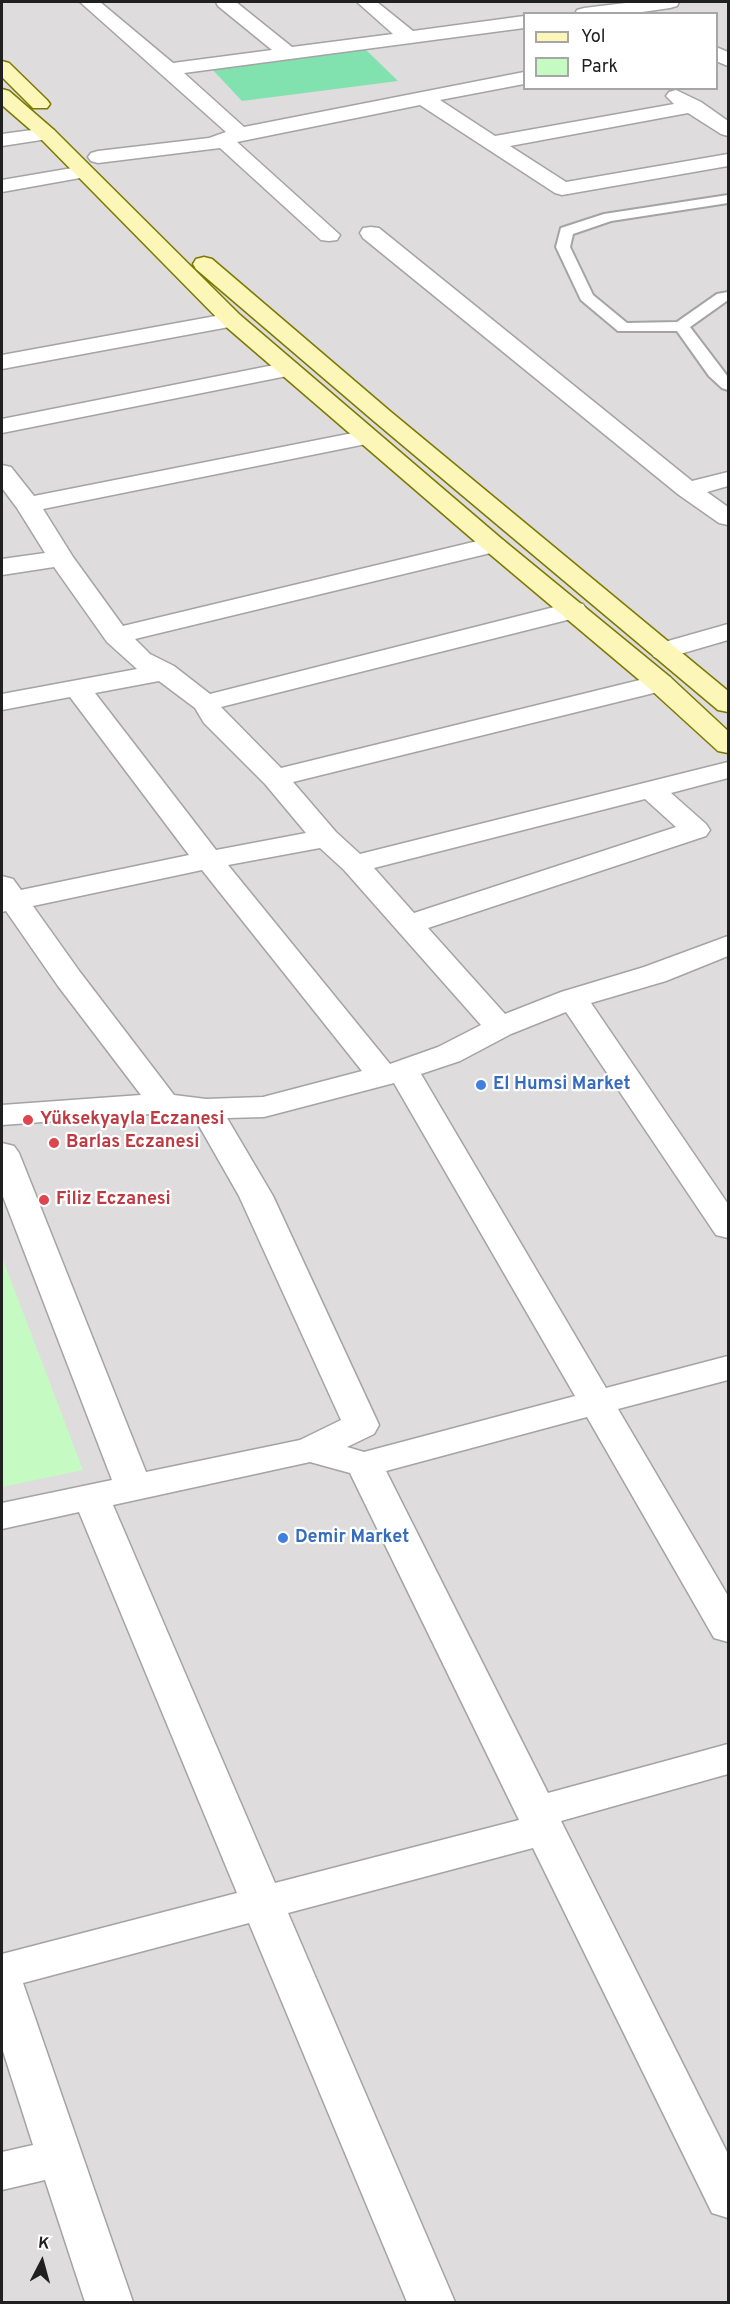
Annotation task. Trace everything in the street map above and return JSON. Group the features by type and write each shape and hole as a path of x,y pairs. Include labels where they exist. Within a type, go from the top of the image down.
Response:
{"main road":[{"path":"2,67 232,320 494,545 660,682 729,745"},
{"path":"2,95 47,134 91,164 194,255 663,651 729,704"}],"street":[{"path":"90,2 170,69 232,138 329,235"},
{"path":"225,2 288,53"},
{"path":"366,2 407,36"},
{"path":"599,12 670,2"},
{"path":"507,8 523,20"},
{"path":"170,69 523,21"},
{"path":"2,186 91,164 232,138 523,78"},
{"path":"668,90 729,130"},
{"path":"423,98 562,189 729,160"},
{"path":"491,143 694,106"},
{"path":"2,140 47,134"},
{"path":"371,233 688,490 729,518"},
{"path":"2,362 232,320"},
{"path":"2,426 289,369"},
{"path":"28,506 368,437"},
{"path":"2,472 28,506 61,558 116,636 141,660 164,672 205,703 214,717 275,778 326,838 354,864 500,1027"},
{"path":"688,490 729,479"},
{"path":"116,636 494,545"},
{"path":"2,567 61,558"},
{"path":"205,703 574,610"},
{"path":"663,651 729,632"},
{"path":"2,702 164,672"},
{"path":"275,778 660,682"},
{"path":"78,689 208,860 393,1073 597,1402 729,1628"},
{"path":"354,864 729,770"},
{"path":"408,925 696,830 651,790"},
{"path":"164,1103 5,896 326,838"},
{"path":"2,1115 164,1103 206,1109 264,1107 393,1073 449,1054 500,1027 572,999 655,974 728,945"},
{"path":"572,999 729,1228"},
{"path":"2,1516 310,1450 361,1425 256,1196 206,1109"},
{"path":"2,1153 134,1488"},
{"path":"310,1450 364,1464 729,1368"},
{"path":"364,1464 729,2199"},
{"path":"91,1497 431,2302"},
{"path":"2,1971 263,1904 540,1820 729,1759"},
{"path":"2,1984 109,2302"},
{"path":"2,2171 60,2158"}],"lane":[{"path":"729,199 609,218 566,231 563,247 586,297 623,328 681,326 722,297 729,296"},
{"path":"681,326 715,373 729,385"}],"shaded area":[{"path":"2,2 728,2 728,2302 2,2302"}],"green space":[{"path":"365,49 398,81 242,101 211,68"},
{"path":"2,1257 83,1470 2,1487"}],"place":[{"name":"El Humsi Market","path":"481,1085"},
{"name":"Yüksekyayla Eczanesi","path":"28,1120"},
{"name":"Barlas Eczanesi","path":"54,1143"},
{"name":"Filiz Eczanesi","path":"44,1200"},
{"name":"Demir Market","path":"283,1538"}]}
